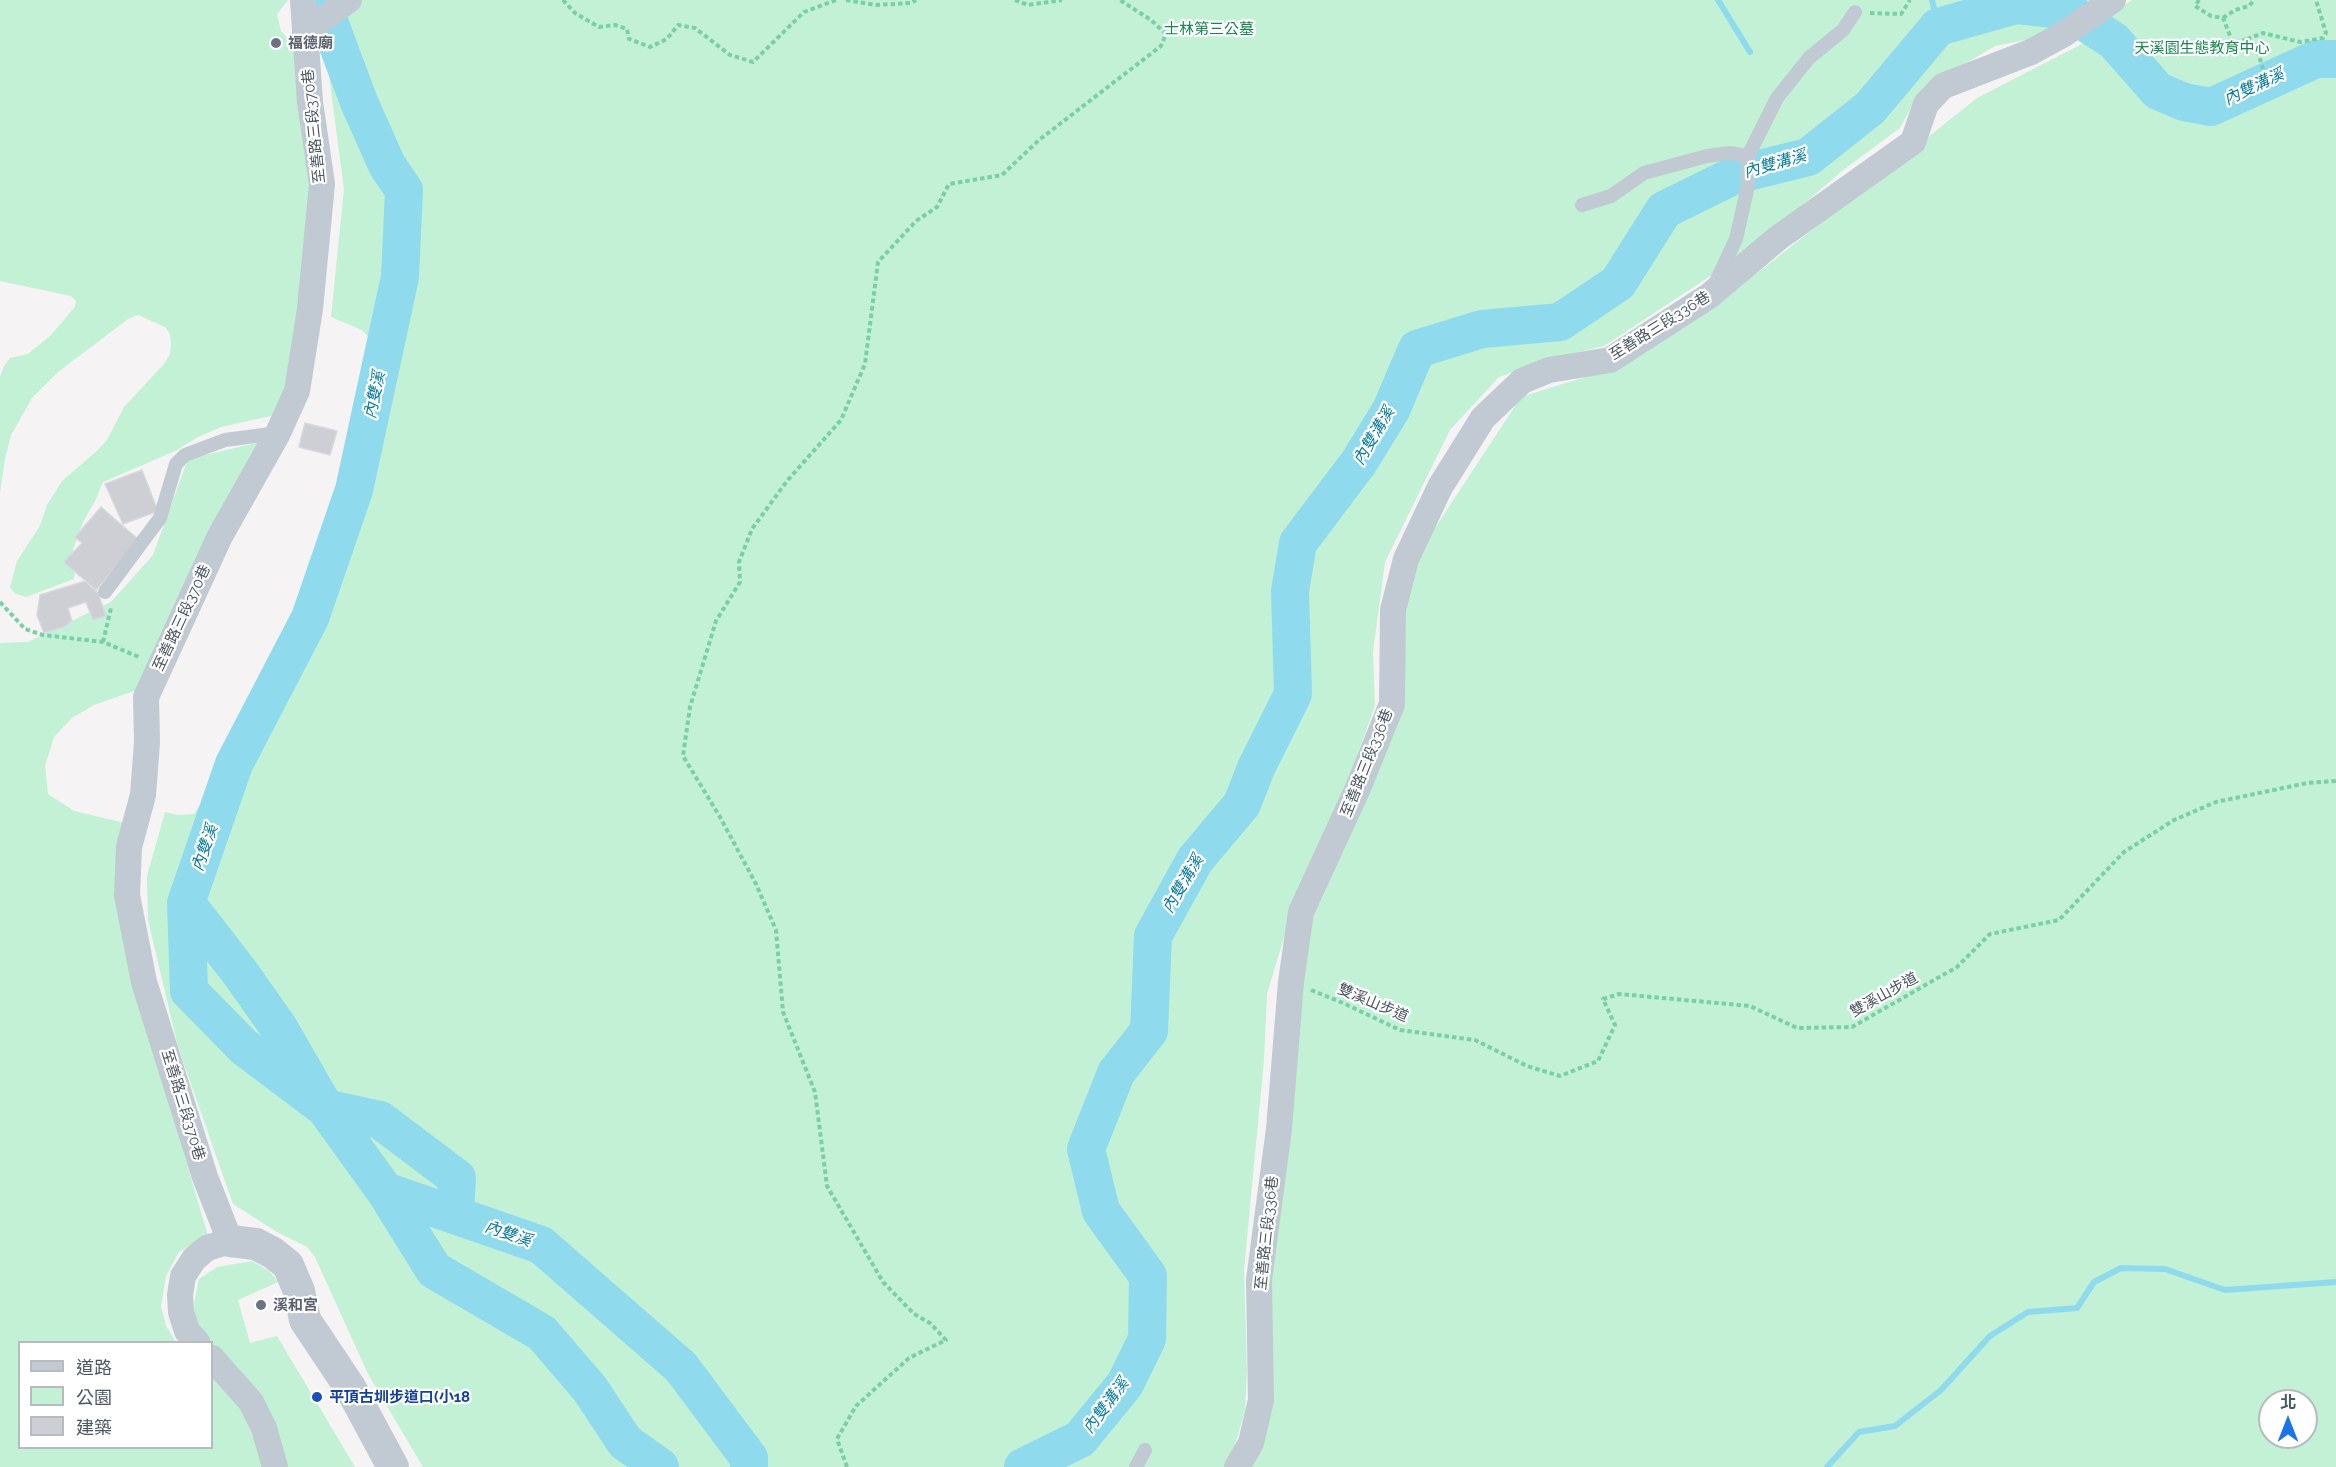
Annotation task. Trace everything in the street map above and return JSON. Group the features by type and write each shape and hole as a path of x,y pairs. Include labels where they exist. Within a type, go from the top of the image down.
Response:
{"street":[{"name":"至善路三段370巷","path":"230,1241 205,1177 144,982 127,895 129,847 143,795 147,742 147,697 159,665 220,536 278,434 297,391 310,309 322,184 310,102 303,0"},
{"path":"305,32 348,0"},
{"name":"至善路三段336巷","path":"1237,1467 1251,1443 1261,1400 1259,1280 1279,1129 1291,982 1301,912 1358,788 1392,704 1393,610 1406,559 1440,487 1483,418 1522,381 1549,370 1610,360 1709,296 1778,238 1913,141 1926,104 1943,86 2031,52 2064,34 2105,6"},
{"path":"196,1341 187,1331 181,1312 180,1295 183,1276 194,1259 207,1248 230,1241 256,1244 273,1252 288,1265 299,1291 305,1320 351,1389 393,1467"},
{"path":"213,1359 251,1402 264,1428 275,1467"}],"lane":[{"path":"1709,296 1736,239 1748,186 1748,156 1777,98 1809,58 1843,30 1855,12"},
{"path":"1582,205 1611,196 1644,173 1707,156 1729,153 1748,156"},
{"path":"105,592 160,518 176,465 185,455 225,440 278,434"},
{"path":"1137,1467 1145,1450"}],"path":[{"path":"563,0 575,13 599,27 615,25 627,29 629,39 650,47 667,39 678,25 695,28 730,55 753,62 804,12 836,0"},
{"path":"846,0 875,5 911,3 916,0"},
{"path":"1015,0 1028,5 1062,0"},
{"path":"847,1467 837,1439 856,1406 909,1358 946,1340 930,1323 914,1314 883,1282 827,1185 815,1092 783,1012 776,930 746,865 682,756 690,707 716,621 740,582 739,562 753,529 787,481 841,420 865,364 878,262 916,221 937,207 949,184 1002,175 1039,140 1161,46 1166,34 1120,0"},
{"path":"1855,12 1901,14 1910,0"},
{"path":"2199,0 2195,6 2211,16 2223,18 2235,10 2249,6 2254,0"},
{"path":"2223,18 2233,44 2263,33 2300,42 2323,38 2326,33 2316,0"},
{"path":"2247,39 2249,44 2256,45 2263,69"},
{"path":"102,642 111,607 105,592"},
{"path":"0,602 25,629 44,635 102,642 159,665"},
{"name":"雙溪山步道","path":"1291,982 1400,1030 1475,1040 1527,1066 1560,1076 1598,1061 1615,1025 1603,999 1619,994 1750,1006 1797,1028 1852,1027 1958,967 1990,934 2059,920 2124,852 2174,820 2216,802 2307,783 2336,781"}],"green space":[{"path":"0,0 288,0 277,14 281,31 298,42 311,201 295,360 275,415 221,427 175,451 103,482 83,522 73,550 74,579 26,597 16,594 10,588 17,561 40,526 47,505 62,481 107,440 124,407 164,364 170,354 171,344 170,334 165,327 138,315 128,319 58,372 32,398 11,435 0,492 0,377 4,366 10,358 28,354 50,336 75,307 76,301 71,296 0,281"},
{"name":"士林第三公墓","path":"319,0 2097,0 2051,35 1995,46 1956,69 1917,97 1900,128 1842,171 1753,248 1604,346 1561,356 1499,377 1450,430 1385,562 1373,652 1375,706 1345,789 1294,904 1267,994 1264,1060 1244,1270 1247,1371 1245,1411 1235,1445 1224,1467 766,1467 765,1461 756,1456 748,1459 745,1467 423,1467 368,1374 315,1257 307,1247 277,1232 233,1204 178,1047 148,920 147,876 165,812 178,815 194,814 255,723 381,383 382,364 374,343 362,330 331,317 344,189"},
{"name":"天溪園生態教育中心","path":"2132,0 2336,0 2336,1467 1248,1467 1266,1282 1311,913 1363,801 1412,563 1521,397 1611,369 1764,268 1977,98 2109,30 2096,24"},
{"path":"265,441 137,690 94,705 72,718 54,737 45,766 48,794 74,811 125,823 133,979 208,1236 179,1252 166,1276 161,1306 166,1326 175,1341 18,1341 18,1449 213,1449 213,1378 241,1407 267,1467 0,1467 0,643 28,642 111,602 153,555 188,459"},
{"path":"252,1261 269,1271 278,1282 238,1300 250,1343 277,1336 355,1467 284,1467 213,1350 213,1341 206,1341 191,1318 199,1279 217,1267"}],"building":[{"path":"305,423 337,431 330,455 299,447"},
{"path":"142,470 158,511 123,524 105,484"},
{"path":"101,507 139,540 96,590 64,562 82,543 75,537"},
{"path":"85,581 98,593 106,616 93,620 86,602 68,608 72,621 64,627 44,633 37,615 40,595"}],"waterway":[{"name":"內雙溪","path":"321,0 359,102 387,165 404,190 400,277 354,490 310,618 234,764 186,903 189,991 244,1047 325,1108 385,1191 541,1245 681,1367 749,1458 749,1467"},
{"path":"1718,0 1750,52"},
{"path":"1932,0 1938,27"},
{"name":"內雙溝溪","path":"1023,1467 1080,1439 1125,1384 1147,1339 1148,1276 1101,1211 1086,1149 1116,1073 1149,1031 1153,936 1195,860 1242,804 1256,768 1293,694 1290,591 1298,543 1359,462 1391,410 1417,349 1482,329 1560,322 1618,283 1664,210 1735,175 1808,157 1870,108 1938,27 2016,5 2068,11 2114,41 2158,91 2184,102 2211,107 2316,59 2336,59"},
{"path":"1735,165 1735,175"},
{"path":"186,903 279,1028 325,1108 380,1120 457,1178 455,1213"},
{"path":"385,1191 434,1270 542,1333 590,1389 625,1442 660,1467"},
{"path":"1827,1467 1859,1432 1895,1426 1941,1390 1990,1336 2028,1312 2077,1308 2094,1282 2121,1268 2165,1269 2225,1290 2336,1282"}],"place":[{"name":"福德廟","path":"276,43"},
{"name":"溪和宮","path":"261,1305"},
{"name":"平頂古圳步道口(小18","path":"317,1397"}]}
